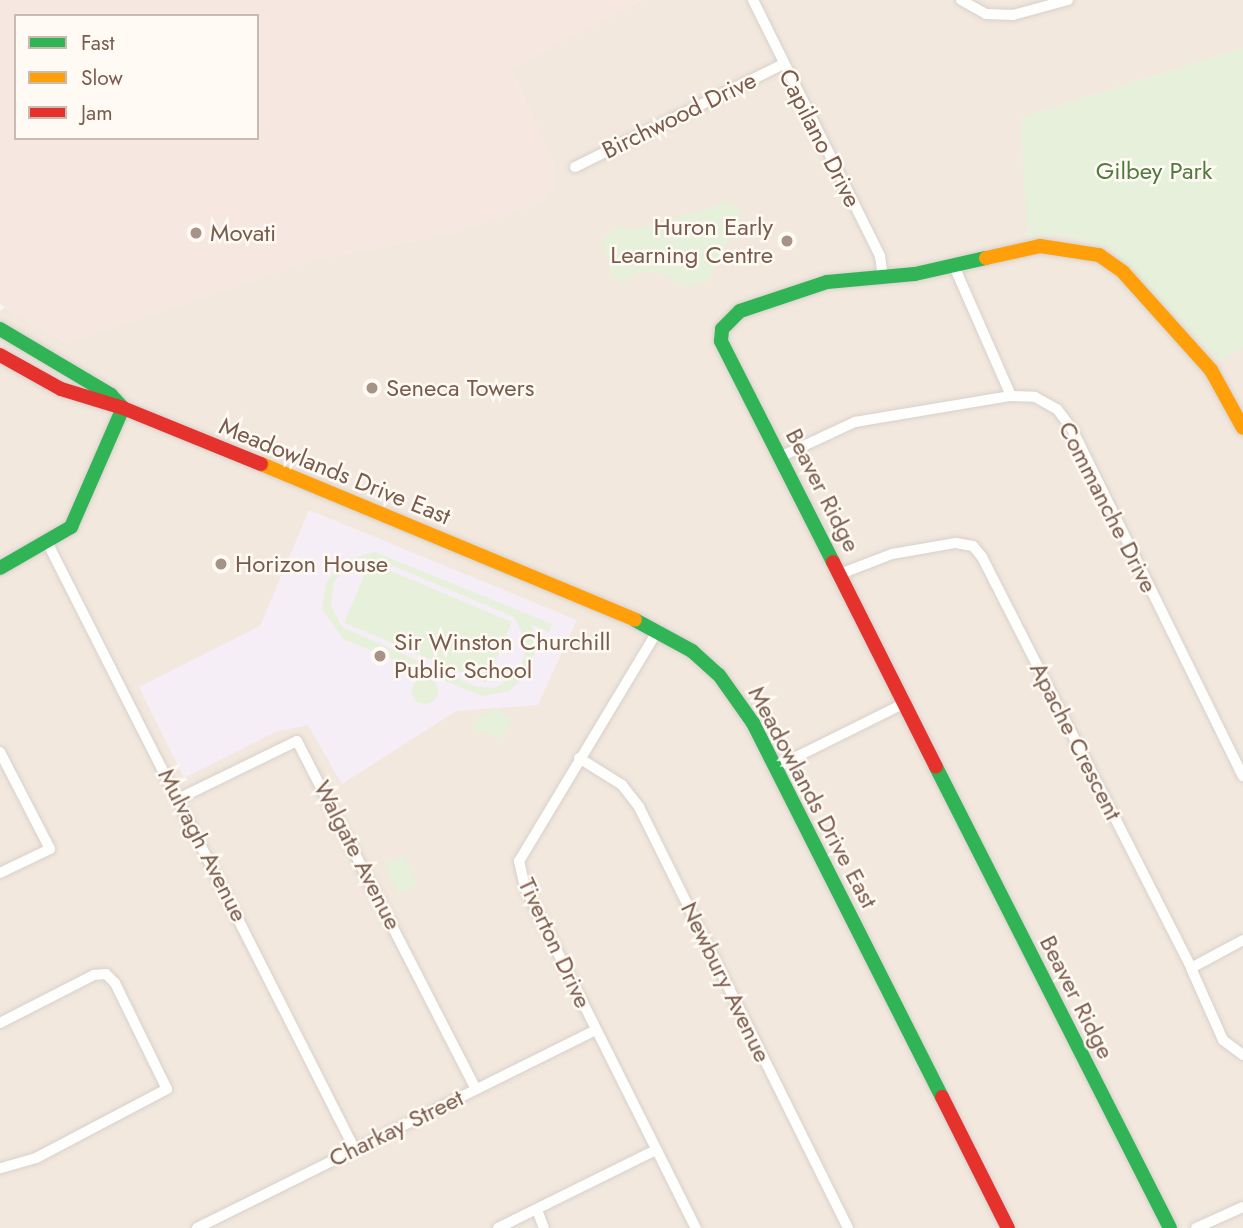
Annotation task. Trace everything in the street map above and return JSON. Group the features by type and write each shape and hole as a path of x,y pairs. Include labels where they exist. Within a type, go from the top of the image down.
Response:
{"street":[{"name":"Capilano Drive","path":"753,0 880,256 883,277"},
{"path":"961,0 986,14 1013,15 1068,0"},
{"name":"Birchwood Drive","path":"575,166 783,64"},
{"name":"Beaver Ridge","path":"1170,1228 903,704 782,456 721,341 722,329 740,311 827,282 954,266 1055,244 1099,255 1123,272 1200,356 1219,381 1243,428"},
{"path":"954,266 1011,396"},
{"name":"Meadowlands Drive East","path":"1,329 111,395 122,408"},
{"name":"Meadowlands Drive East","path":"0,355 61,389 105,407 122,408 658,630 719,675 753,723 776,767 1008,1228"},
{"name":"Commanche Drive","path":"782,456 855,422 1011,396 1035,397 1057,409 1072,429 1243,776"},
{"path":"0,568 48,544 71,527 85,503 122,408"},
{"name":"Apache Crescent","path":"840,574 892,554 956,543 973,546 989,569 1191,968 1223,1040 1243,1055"},
{"name":"Mulvagh Avenue","path":"48,544 180,798 354,1148"},
{"name":"Tiverton Drive","path":"658,630 519,861 525,887 696,1228"},
{"path":"776,767 903,704"},
{"name":"Walgate Avenue","path":"180,798 297,741 475,1088"},
{"path":"0,752 50,849 0,873"},
{"name":"Newbury Avenue","path":"579,758 622,785 639,807 848,1228"},
{"path":"1191,968 1243,940"},
{"path":"0,1023 94,975 106,974 115,983 167,1089 36,1158 0,1168"},
{"name":"Charkay Street","path":"197,1228 595,1030"},
{"path":"498,1228 656,1150"},
{"path":"1196,1228 1243,1207"},
{"path":"537,1210 544,1228"}],"shaded area":[{"path":"0,0 642,0 510,68 554,164 558,183 543,201 452,233 309,261 67,343 0,304"},
{"path":"642,0 1243,0 1243,48 1023,117 1028,238 1061,234 1111,250 1218,360 1243,348 1243,1228 0,1228 0,311 5,307 67,343 309,261 452,233 543,201 554,164 510,68"},
{"name":"Sir Winston Churchill Public School","path":"309,510 577,620 538,705 456,711 342,784 308,725 275,732 184,778 139,687 260,626"}],"green space":[{"name":"Gilbey Park","path":"1243,48 1243,348 1218,360 1111,250 1061,234 1028,238 1021,135 1023,117"},
{"path":"726,202 739,208 741,219 707,283 683,287 663,274 641,271 622,282 613,276 601,241 616,227 643,228"},
{"path":"375,552 552,624 549,632 532,625 536,649 527,675 509,691 482,696 343,639 322,609 326,583 342,561","holes":["377,559 514,617 528,647 516,676 494,688 475,686 342,627 331,606 334,582 347,567"]},
{"path":"370,562 512,622 486,683 344,623"},
{"path":"425,678 434,682 438,691 434,700 425,704 416,700 412,691 416,682"},
{"path":"497,709 513,719 501,739 471,728 478,717"},
{"path":"404,855 418,885 398,894 384,864"}],"traffic: fast":[{"path":"833,562 721,341 722,329 740,311 827,282 915,274 986,258"},
{"path":"0,329 111,395 123,408"},
{"path":"0,568 71,527 123,408"},
{"path":"635,620 692,651 719,675 753,723 942,1097"},
{"path":"936,767 1170,1228"}],"traffic: slow":[{"path":"986,258 1040,246 1099,255 1123,272 1211,370 1243,428"},
{"path":"261,464 635,620"}],"traffic: jam":[{"path":"0,355 61,389 123,408 261,464"},
{"path":"833,562 936,767"},
{"path":"942,1097 1008,1228"}],"place":[{"name":"Movati","path":"196,233"},
{"name":"Huron Early Learning Centre","path":"787,241"},
{"name":"Seneca Towers","path":"372,388"},
{"name":"Horizon House","path":"221,564"},
{"name":"Sir Winston Churchill Public School","path":"380,656"}]}
